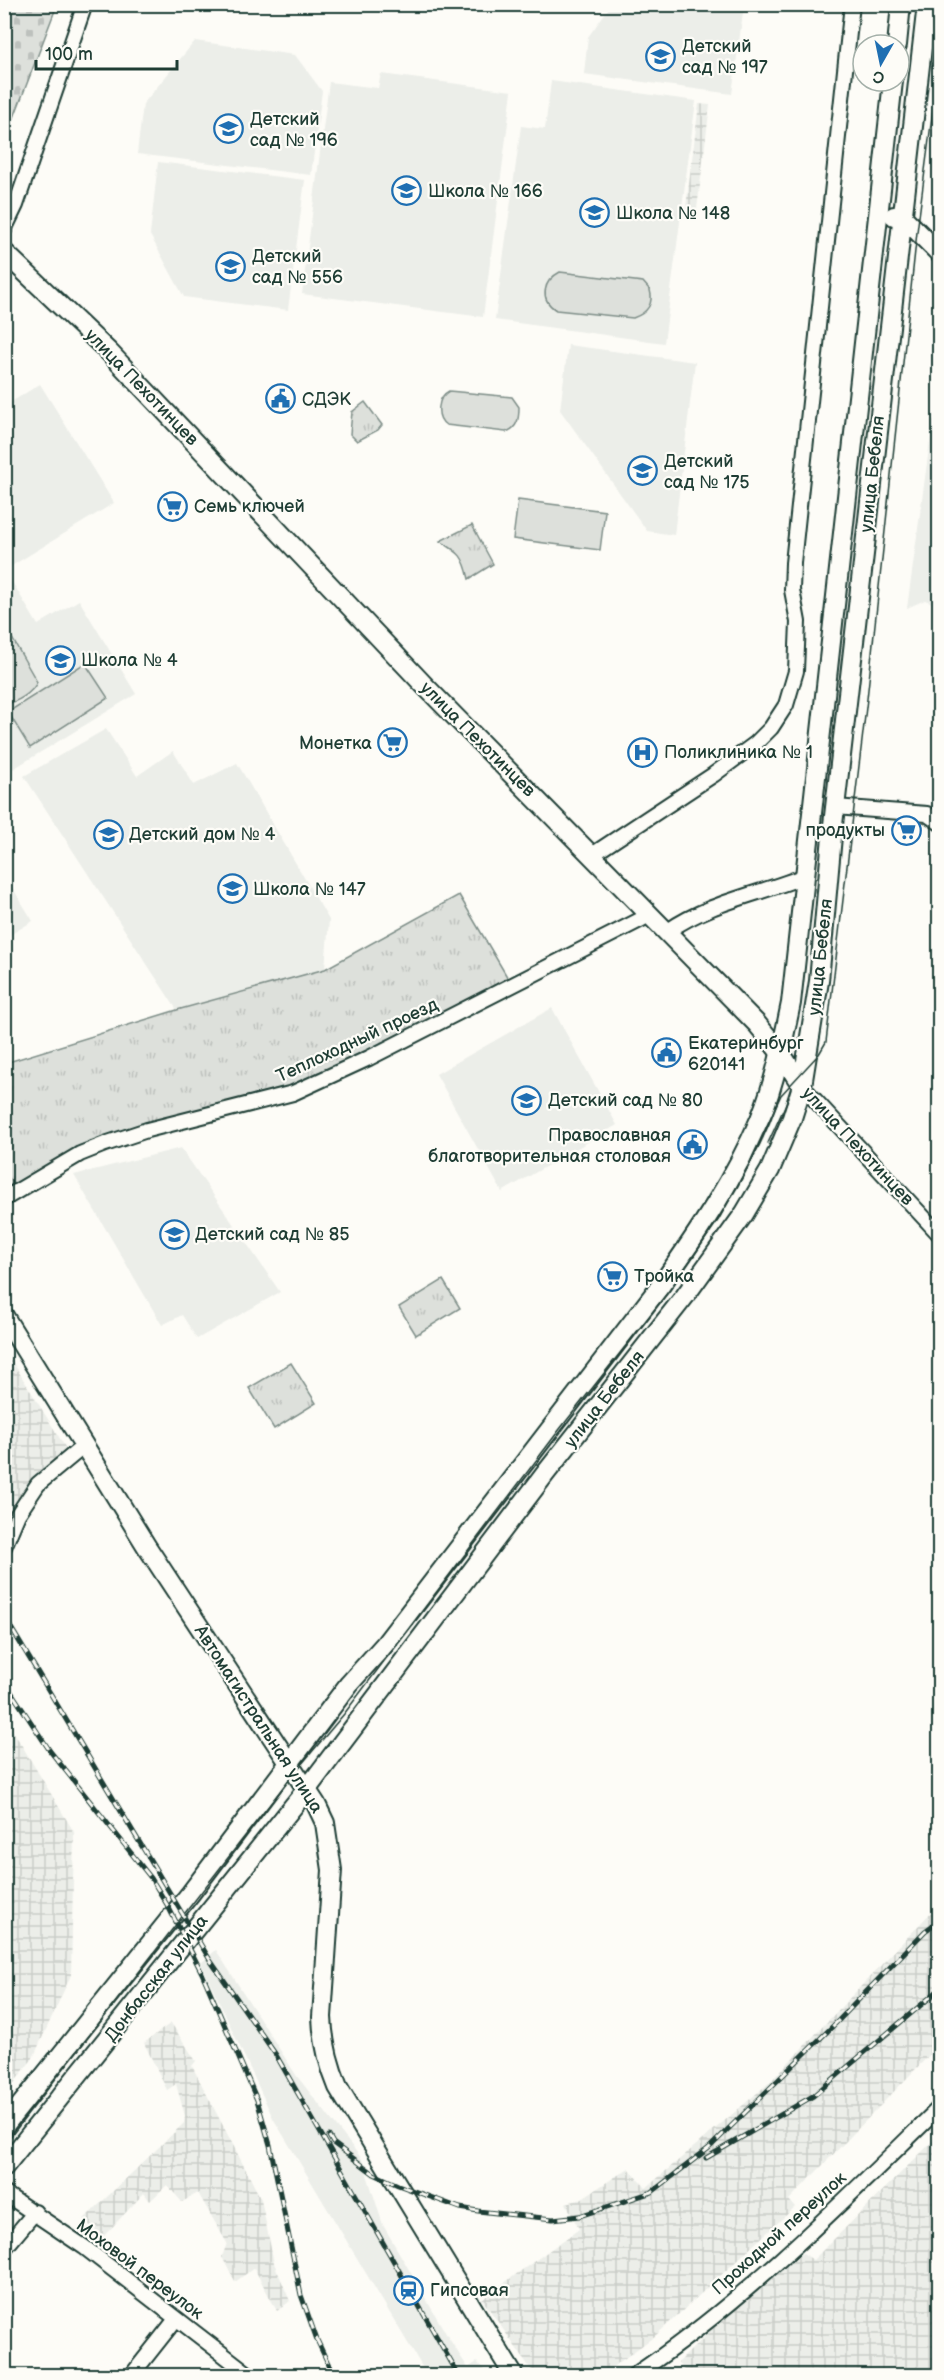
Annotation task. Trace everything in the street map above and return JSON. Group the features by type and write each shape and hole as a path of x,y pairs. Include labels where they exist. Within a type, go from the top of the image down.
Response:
{"main road":[{"path":"898,33 901,4"},
{"name":"улица Бебеля","path":"307,1789 545,1474 685,1296 744,1214 770,1170 792,1118 802,1086 819,981 836,807 927,4"},
{"name":"улица Бебеля","path":"289,1764 349,1684 385,1644 581,1391 696,1236 760,1120 771,1088 791,1003 807,875 891,93"},
{"path":"877,214 903,217 939,254"},
{"name":"улица Пехотинцев","path":"4,252 109,352 414,675 757,1024 780,1052 802,1086"},
{"name":"Автомагистральная улица","path":"4,1316 147,1547 307,1789 325,1823 332,1856 322,2017 322,2042 326,2058 338,2087 514,2376"},
{"name":"Донбасская улица","path":"4,2126 190,1894 289,1764"},
{"name":"Донбасская улица","path":"4,2167 307,1789"}],"street":[{"path":"4,230 16,205 85,4"},
{"path":"592,855 755,744 771,728 786,705 796,671 798,622 792,590 793,563 852,4"},
{"path":"836,807 927,814 939,823"},
{"path":"668,931 684,920 706,910 807,875"},
{"name":"Теплоходный проезд","path":"4,1199 80,1154 114,1140 293,1093 369,1058 642,919 649,913"},
{"name":"улица Пехотинцев","path":"802,1086 939,1235"},
{"path":"4,1547 18,1514 33,1491 46,1476 85,1445"},
{"name":"Проходной переулок","path":"633,2376 735,2299 877,2169 939,2107"},
{"name":"Моховой переулок","path":"4,2193 84,2247 251,2376"},
{"path":"4,2249 35,2212"},
{"path":"131,2376 176,2319"}],"shaded area":[{"name":"Детский сад № 197","path":"611,5 744,5 732,94 584,74 588,37"},
{"name":"Детский сад № 196","path":"195,41 295,55 322,91 311,175 137,154 143,104"},
{"name":"Школа № 166","path":"381,74 512,91 483,317 302,294 329,82 378,88"},
{"name":"Школа № 148","path":"551,81 696,101 664,343 495,320 521,126 545,129"},
{"path":"699,104 710,105 696,217 685,215"},
{"name":"Детский сад № 556","path":"158,162 305,180 288,310 184,297 150,235"},
{"name":"Детский сад № 175","path":"568,345 695,362 674,535 647,531 560,410"},
{"path":"40,384 114,503 5,570 5,406"},
{"path":"939,418 939,606 925,600 907,608 933,420"},
{"name":"Школа № 4","path":"5,570 38,625 79,600 136,694 13,769 5,755"},
{"name":"Школа № 147","path":"106,729 137,776 173,751 194,785 237,763 329,920 325,969 177,1010 24,776"},
{"path":"4,874 33,921 5,938 4,938"},
{"name":"Детский сад № 80","path":"552,1008 617,1125 502,1192 436,1074"},
{"name":"Детский сад № 85","path":"181,1148 280,1292 197,1339 182,1315 162,1325 74,1175"},
{"path":"4,1348 67,1450 5,1512 4,1512"},
{"path":"4,1716 74,1832 71,1975 33,2058 5,2095"},
{"path":"939,1904 939,2045 789,2200 795,2207 655,2336 602,2375 535,2375 482,2299 579,2229 566,2203 579,2200 629,2168 646,2188 770,2082"},
{"path":"216,1950 296,2075 362,2159 383,2225 448,2337 468,2368 477,2362 488,2375 427,2375 273,2118 201,1963"},
{"path":"171,2023 196,2061 192,2066 261,2199 274,2263 290,2301 277,2311 254,2268 235,2282 222,2257 227,2243 198,2193 182,2202 167,2185 150,2201 144,2193 102,2238 84,2219 184,2123 185,2116 176,2084 167,2090 144,2043"},
{"path":"939,2135 939,2375 683,2376 686,2373 678,2363 777,2265 803,2253 813,2260"}],"green space":[{"path":"4,5 57,5 5,141"},
{"path":"560,272 643,282 650,290 650,304 646,311 633,318 556,310 547,301 545,290 550,280"},
{"path":"449,391 512,397 519,407 517,422 506,432 446,425 440,417 439,407 442,398"},
{"path":"365,402 382,425 378,430 357,441 350,434 352,412"},
{"path":"518,500 605,511 600,550 513,539"},
{"path":"472,525 493,564 469,579 460,556 440,541"},
{"path":"4,624 37,682 24,697 9,703 5,703"},
{"path":"85,663 108,698 30,748 8,712"},
{"path":"459,895 509,980 320,1077 258,1098 114,1134 5,1195 5,1063 177,1010 325,969"},
{"path":"443,1280 460,1308 416,1335 399,1307"},
{"path":"291,1363 316,1403 274,1429 249,1388"}],"tram line":[{"path":"4,2145 295,1772 344,1714 560,1429 669,1291 719,1219 750,1162 781,1095 819,1054 826,1042 867,699 917,232 940,55"},
{"path":"768,1143 789,1097"}],"railway":[{"path":"4,1616 210,1960 276,2055 459,2376"},
{"path":"4,1681 50,1751 151,1878 202,1973 257,2100 270,2145 301,2295 317,2340 334,2376"},
{"path":"329,2136 333,2143 374,2174 460,2208 553,2219 579,2216 652,2192 709,2148 839,2020 925,1931 940,1920"},
{"path":"706,2158 813,2096 940,1989"}],"place":[{"name":"Детский сад № 197","path":"661,56"},
{"name":"Детский сад № 196","path":"229,129"},
{"name":"Школа № 166","path":"407,191"},
{"name":"Школа № 148","path":"595,213"},
{"name":"Детский сад № 556","path":"231,266"},
{"name":"СДЭК","path":"281,399"},
{"name":"Детский сад № 175","path":"643,471"},
{"name":"Семь ключей","path":"173,506"},
{"name":"Школа № 4","path":"60,660"},
{"name":"Монетка","path":"393,743"},
{"name":"Поликлиника № 1","path":"643,752"},
{"name":"продукты","path":"906,830"},
{"name":"Детский дом № 4","path":"108,834"},
{"name":"Школа № 147","path":"232,889"},
{"name":"Екатеринбург 620141","path":"667,1053"},
{"name":"Детский сад № 80","path":"527,1100"},
{"name":"Православная благотворительная столовая","path":"692,1145"},
{"name":"Детский сад № 85","path":"174,1234"},
{"name":"Тройка","path":"613,1276"},
{"name":"Гипсовая","path":"409,2290"}]}
